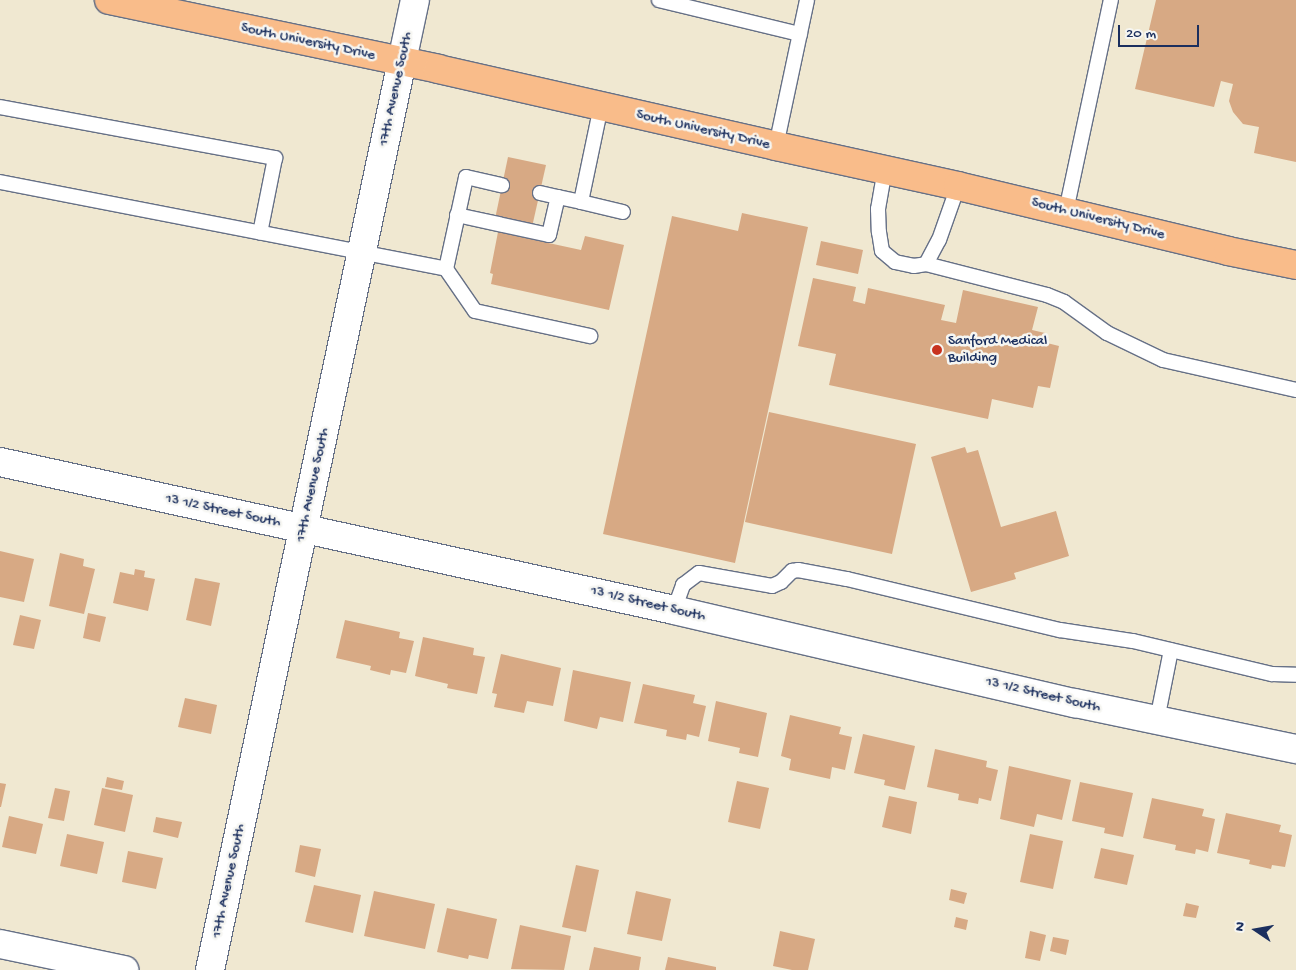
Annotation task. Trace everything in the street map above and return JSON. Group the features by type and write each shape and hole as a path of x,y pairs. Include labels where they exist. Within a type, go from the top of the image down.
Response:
{"main road":[{"name":"South University Drive","path":"109,0 402,61 885,169 1228,251 1296,265"}],"street":[{"name":"17th Avenue South","path":"210,970 415,0"},
{"name":"13 1/2 Street South","path":"0,462 674,610 1156,720 1296,749"},
{"path":"0,944 124,970"}],"lane":[{"path":"659,0 800,34"},
{"path":"776,146 807,0"},
{"path":"1066,211 1111,0"},
{"path":"581,202 601,106"},
{"path":"0,107 275,158 260,233"},
{"path":"885,169 878,209 882,251 895,262 914,266 926,264 1047,295 1064,302 1116,338 1163,360 1296,390"},
{"path":"446,269 466,177 502,185"},
{"path":"0,182 446,269 475,310 590,336"},
{"path":"926,264 939,240 958,186"},
{"path":"540,193 623,212"},
{"path":"457,215 549,235 558,197"},
{"path":"674,610 683,585 699,573 772,586 781,582 792,571 798,570 847,579 1060,630 1133,641 1272,674 1296,676"},
{"path":"1156,720 1171,650"}],"building":[{"path":"1156,0 1296,0 1296,162 1254,153 1259,127 1243,124 1233,112 1229,101 1233,84 1221,81 1214,107 1135,89"},
{"path":"508,157 546,165 532,227 495,219"},
{"path":"742,213 808,227 735,563 603,534 672,216 738,231"},
{"path":"498,232 581,250 585,236 624,245 609,310 491,284 493,274 490,273"},
{"path":"821,241 863,250 858,274 816,265"},
{"name":"Sanford Medical Building","path":"813,278 856,287 853,301 865,304 868,288 945,305 941,320 956,323 963,290 1038,307 1032,330 1045,333 1043,342 1059,346 1050,388 1038,386 1033,408 992,399 988,419 829,385 836,354 798,346"},
{"path":"769,412 916,444 892,554 745,522"},
{"path":"965,447 967,453 978,450 1001,527 1056,511 1069,556 1014,573 1016,579 971,592 931,457"},
{"path":"0,551 34,559 24,602 0,597"},
{"path":"60,553 84,559 83,566 95,569 84,614 49,606"},
{"path":"135,569 145,571 144,577 155,579 148,611 113,603 120,572 134,575"},
{"path":"195,578 220,583 211,626 186,620"},
{"path":"88,613 106,617 100,642 83,638"},
{"path":"20,615 41,620 34,649 13,645"},
{"path":"345,620 400,632 399,638 414,641 406,673 391,670 390,675 370,670 371,666 336,658"},
{"path":"423,637 474,648 473,655 485,657 477,694 447,688 448,684 415,676"},
{"path":"501,654 561,668 553,706 527,701 524,713 494,707 497,694 492,693"},
{"path":"573,670 631,682 623,722 600,717 597,729 564,721"},
{"path":"643,684 695,695 693,703 706,706 699,737 687,734 686,740 666,736 667,730 634,723"},
{"path":"185,698 217,705 211,734 178,727"},
{"path":"716,701 767,713 758,757 739,753 740,748 708,741"},
{"path":"790,715 841,727 839,734 852,737 845,770 832,767 830,779 789,770 791,759 781,756"},
{"path":"863,734 915,746 905,790 884,785 885,780 854,773"},
{"path":"935,749 987,761 986,767 998,770 991,801 979,798 978,804 958,800 959,794 927,787"},
{"path":"1009,766 1071,780 1062,820 1037,814 1034,827 1000,819"},
{"path":"107,777 124,781 122,790 105,787"},
{"path":"737,781 769,788 760,829 728,822"},
{"path":"1080,782 1133,793 1123,837 1104,833 1105,828 1072,821"},
{"path":"0,783 6,784 1,807 0,807"},
{"path":"55,788 70,791 64,821 48,818"},
{"path":"102,788 133,795 125,832 94,825"},
{"path":"889,796 917,802 911,834 882,827"},
{"path":"1152,798 1204,809 1202,816 1215,819 1208,852 1196,849 1195,854 1175,850 1176,845 1143,838"},
{"path":"1226,813 1281,825 1279,832 1292,835 1285,867 1272,865 1271,869 1249,864 1250,860 1217,853"},
{"path":"9,816 43,824 36,854 2,847"},
{"path":"156,817 182,822 178,838 153,832"},
{"path":"67,834 104,842 97,874 60,866"},
{"path":"1030,834 1063,841 1053,889 1020,882"},
{"path":"300,845 321,849 315,877 295,872"},
{"path":"1101,848 1134,855 1127,885 1094,878"},
{"path":"128,851 163,858 156,889 122,882"},
{"path":"576,865 599,870 586,932 562,927"},
{"path":"314,885 361,895 353,933 305,922"},
{"path":"951,889 967,893 964,904 949,900"},
{"path":"374,891 435,904 425,949 364,936"},
{"path":"636,891 671,899 662,941 627,934"},
{"path":"1186,903 1199,906 1196,918 1183,916"},
{"path":"447,908 497,919 488,959 469,955 468,959 437,952"},
{"path":"956,917 968,920 966,930 954,927"},
{"path":"520,925 571,936 564,970 511,969"},
{"path":"780,931 815,939 808,970 792,970 773,966"},
{"path":"1030,931 1046,935 1040,961 1025,958"},
{"path":"1053,937 1069,940 1066,955 1050,951"},
{"path":"594,947 641,957 639,970 589,970"},
{"path":"668,957 716,967 716,970 665,970"}],"place":[{"name":"Sanford Medical Building","path":"937,350"}]}
